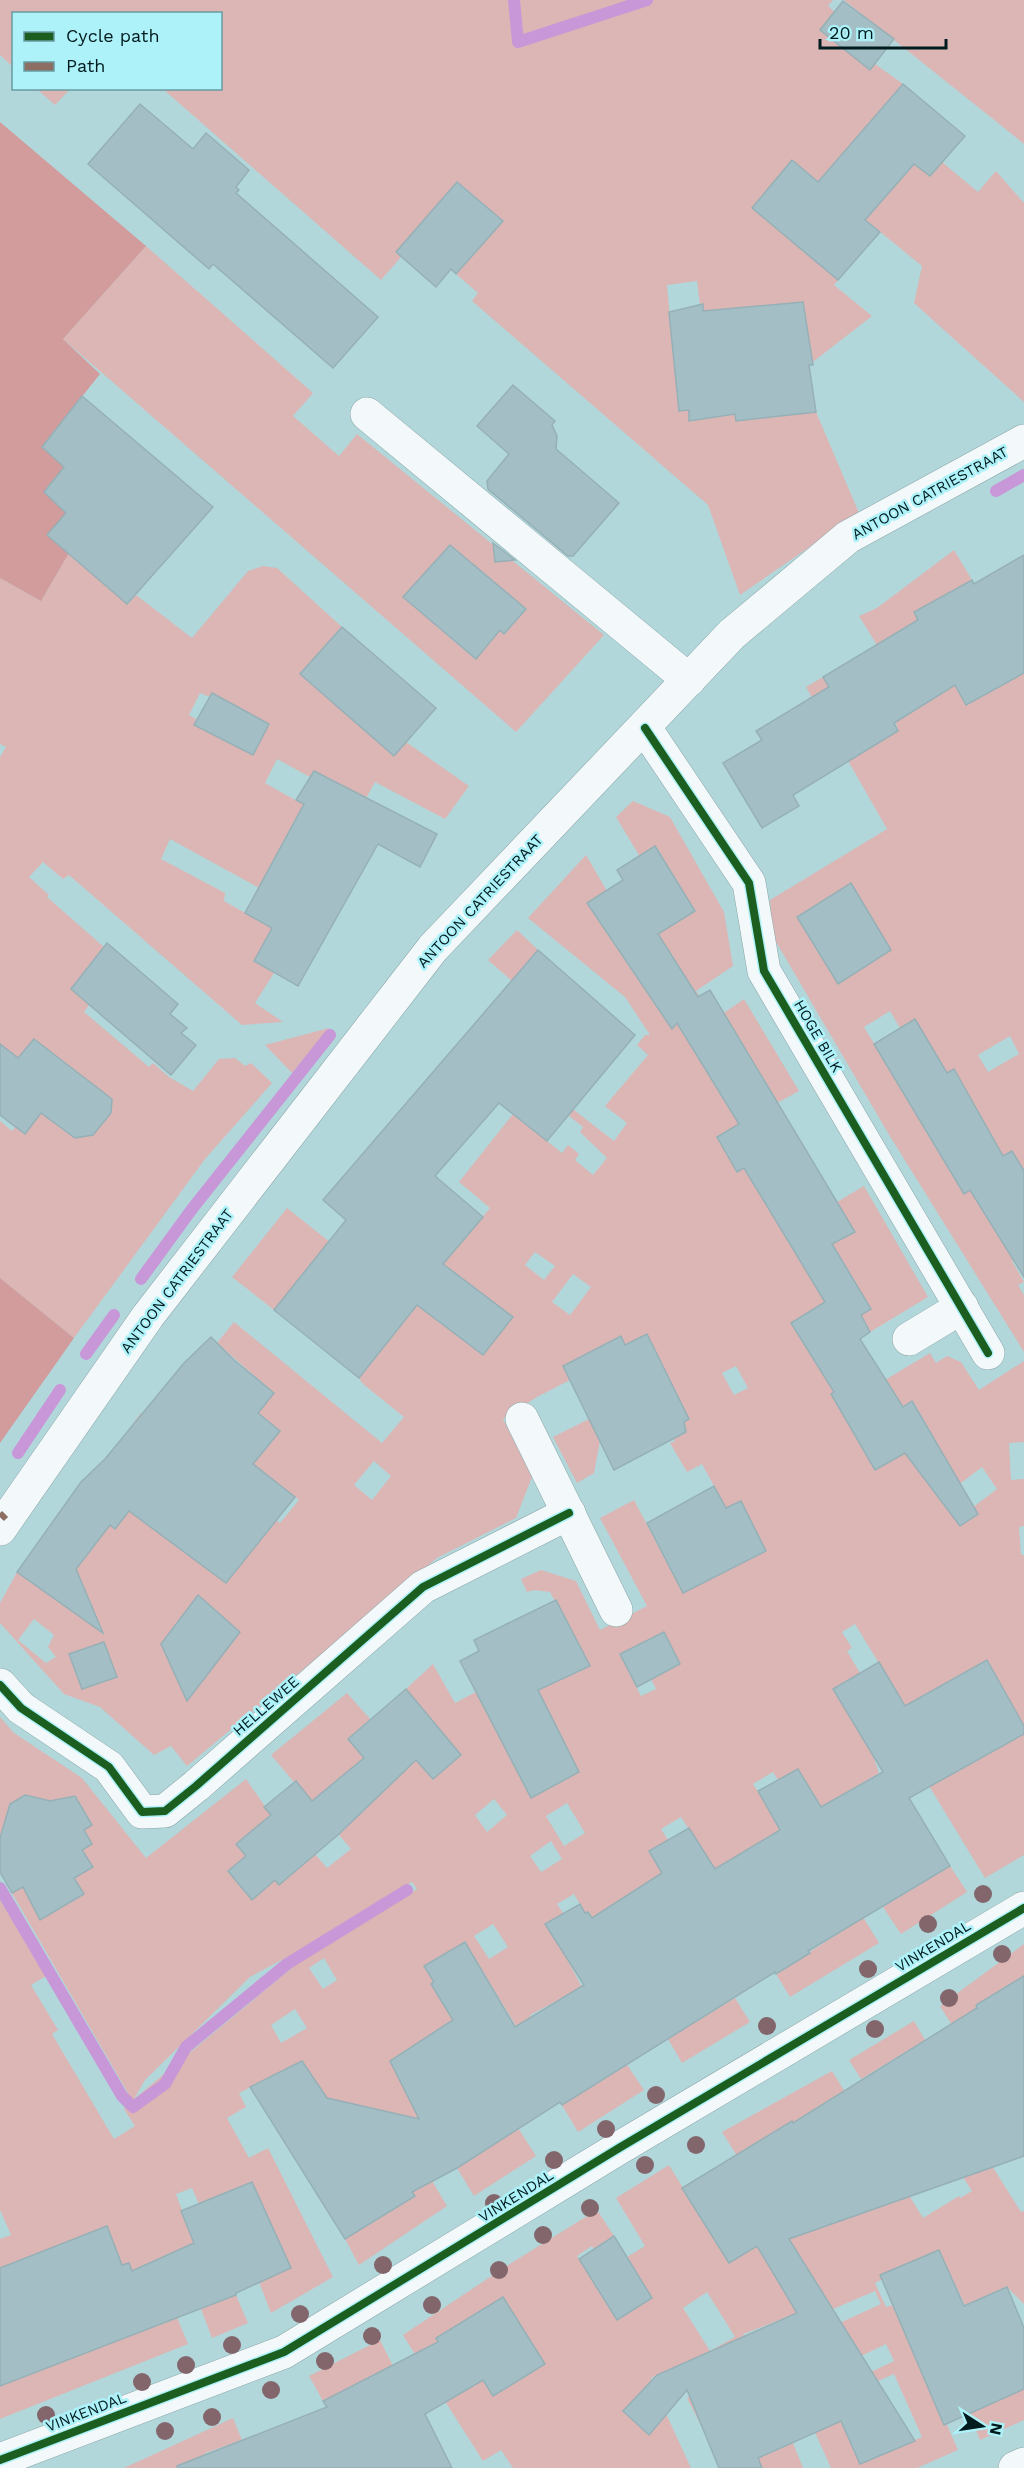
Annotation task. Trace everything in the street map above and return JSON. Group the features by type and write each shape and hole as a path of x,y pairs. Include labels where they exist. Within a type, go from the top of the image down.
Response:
{"street":[{"path":"367,414 689,680"},
{"name":"ANTOON CATRIESTRAAT","path":"0,1529 148,1316 433,948 645,728 732,634 848,537 1024,441"},
{"name":"HOGE BILK","path":"645,728 749,883 764,971 988,1353"},
{"path":"909,1339 962,1307"},
{"path":"522,1419 616,1610"},
{"name":"HELLEWEE","path":"0,1685 21,1707 109,1767 142,1812 165,1811 423,1587 569,1513"},
{"name":"VINKENDAL","path":"0,2460 284,2352 619,2148 1024,1908"},
{"path":"1015,2468 1024,2464"}],"shaded area":[{"path":"0,0 833,0 828,6 835,12 821,30 869,70 875,64 903,84 904,176 914,164 942,162 978,192 996,171 1024,203 1024,402 914,303 922,266 792,160 753,208 838,280 834,285 872,316 809,365 803,302 761,306 770,369 736,421 816,412 859,513 740,595 708,505 472,301 478,293 456,274 503,221 458,182 396,252 401,257 381,280 164,90 222,90 222,12 12,12 12,66 0,55","holes":["697,281 700,305 703,305 712,386 689,421 689,410 679,411 667,285"]},
{"path":"844,0 1024,0 1024,144 1023,143"},
{"path":"38,90 69,90 55,105"},
{"path":"0,122 146,246 63,339 100,374 42,447 64,467 44,492 66,513 47,535 69,553 41,601 0,578"},
{"path":"146,246 313,393 293,416 339,456 357,434 604,635 516,732 63,339","holes":["450,545 526,609 505,634 500,630 475,659 403,597"]},
{"path":"954,550 972,580 914,613 966,705 1024,673 1024,1171 1012,1151 1003,1156 991,1134 935,1146 963,1193 970,1190 1024,1253 1012,1261 1024,1282 1018,1285 1024,1295 1024,1352 888,1133 772,935 770,900 887,829 806,687 823,677 866,749 898,731 877,645 859,616 877,608","holes":["851,884 891,950 838,984 797,917","890,1011 900,1028 915,1019 949,1077 910,1102 864,1027","1010,1036 1019,1054 988,1072 978,1055"]},
{"path":"69,553 128,604 136,595 192,638 248,571 263,566 277,568 342,627 301,675 394,755 406,742 469,786 445,819 375,782 365,800 314,771 310,777 277,759 265,783 304,805 259,888 170,839 161,859 225,893 224,901 272,928 254,961 274,973 255,1003 283,1022 242,1025 69,875 63,879 43,862 29,877 49,895 47,897 105,948 71,988 89,1005 84,1012 149,1067 153,1063 169,1077 193,1091 219,1059 235,1058 245,1066 251,1063 272,1083 205,1159 74,1338 0,1278 0,1121 12,1131 15,1127 25,1134 41,1113 75,1138 93,1135 111,1110 109,1097 34,1039 15,1062 0,1044 0,757 6,747 0,744 0,578 41,601","holes":["200,693 210,697 212,694 269,724 253,755 194,725 196,719 189,715"]},
{"path":"633,801 670,817 724,912 733,966 696,991 715,1019 744,999 799,1091 777,1103 712,1080 739,1124 717,1137 737,1172 755,1161 774,1217 801,1262 854,1232 837,1202 864,1186 928,1297 870,1332 861,1315 871,1309 855,1283 791,1323 829,1383 836,1379 849,1425 875,1470 933,1436 913,1401 902,1408 885,1380 930,1353 936,1363 947,1356 961,1362 979,1390 1024,1361 1024,1442 1009,1443 1011,1480 1024,1479 1024,1526 1019,1527 1021,1555 1024,1555 1024,1726 987,1660 920,1697 929,1713 1024,1734 1024,1855 985,1878 878,1702 896,1691 855,1624 842,1632 852,1648 847,1651 860,1673 833,1689 873,1756 879,1773 844,1794 868,1834 846,1847 798,1769 778,1780 773,1772 753,1784 785,1832 804,1821 879,1943 790,1997 776,1974 842,1931 727,1887 681,1817 661,1829 668,1840 649,1852 682,1906 658,1947 627,1896 611,1906 607,1943 589,1912 585,1913 574,1894 557,1904 563,1913 548,1922 592,2007 564,1997 530,2015 534,2022 519,2031 465,1942 425,1966 434,1982 431,1984 465,2041 412,2046 390,2061 401,2083 435,2111 403,2132 447,2206 359,2265 345,2239 415,2196 374,2132 327,2098 261,2082 239,2093 246,2107 227,2118 249,2158 268,2148 333,2277 271,2313 259,2282 199,2204 192,2188 176,2194 194,2243 154,2262 188,2344 0,2419 0,2386 36,2372 0,2303 0,2239 11,2235 0,2210 0,1900 46,1976 31,1985 58,2030 52,2034 114,2139 135,2126 124,2109 132,2100 12,1893 41,1876 84,1894 74,1878 93,1867 82,1850 92,1844 84,1830 92,1825 75,1796 65,1798 43,1811 35,1797 25,1795 10,1804 7,1814 15,1827 0,1836 0,1717 14,1733 82,1778 146,1858 246,1779 271,1815 246,1856 228,1871 252,1900 275,1880 315,1854 327,1868 351,1849 271,1755 347,1693 370,1719 348,1739 364,1758 353,1767 379,1795 416,1760 433,1779 406,1689 433,1664 455,1703 476,1692 547,1708 538,1690 590,1666 550,1592 534,1590 527,1592 521,1579 541,1570 576,1581 600,1630 647,1606 600,1518 634,1500 683,1593 766,1551 741,1501 726,1508 702,1464 687,1472 670,1443 675,1441 672,1435 686,1428 675,1406 620,1336 563,1366 570,1380 537,1397 503,1419 532,1477 516,1518 437,1558 187,1766 171,1746 154,1755 100,1707 64,1694 0,1623 0,1603 17,1572 76,1569 83,1560 67,1505 76,1488 91,1499 85,1506 115,1529 163,1462 126,1433 141,1413 280,1523 299,1500 274,1480 268,1486 243,1466 279,1431 258,1413 274,1393 217,1343 234,1322 382,1443 404,1417 363,1384 359,1378 327,1278 310,1265 274,1310 232,1277 287,1208 409,1305 447,1259 460,1234 469,1233 490,1208 459,1182 513,1114 562,1153 568,1145 579,1154 575,1160 593,1175 607,1158 580,1132 583,1127 534,1088 539,1083 614,1141 627,1123 605,1106 648,1055 637,1045 645,1035 650,1035 625,997 528,918 586,855 607,891 587,903 629,966 658,934 695,911 656,846 640,857 616,817","holes":["535,1252 555,1266 544,1280 525,1265","573,1274 591,1287 570,1315 552,1302","423,1309 451,1310 441,1324","736,1366 748,1388 734,1395 722,1373","374,1461 391,1476 372,1500 354,1485","982,1467 997,1489 956,1520 940,1499","34,1619 54,1635 48,1647 56,1657 46,1663 18,1640","664,1632 680,1664 659,1675 642,1643","644,1664 656,1689 641,1696 628,1671","568,1751 578,1772 546,1790","494,1799 507,1815 487,1832 475,1815","567,1803 585,1833 564,1846 546,1816","551,1841 562,1859 541,1872 530,1856","412,1882 417,1889 299,1962 134,2099 145,2080 250,1977","493,1924 508,1947 489,1959 474,1936","324,1958 337,1980 323,1989 309,1968","295,2009 307,2028 281,2043 271,2025"]},
{"path":"517,930 538,950 512,981 488,960"},
{"path":"329,1028 292,1073 265,1045"},
{"path":"0,1278 74,1338 0,1443"},
{"path":"589,1419 600,1441 594,1473 577,1483 553,1437"},
{"path":"950,1866 967,1892 901,1934 883,1907"},
{"path":"1024,1944 1024,1976 976,2005 1024,2084 1012,2121 940,2006"},
{"path":"735,1998 750,2022 682,2063 668,2039"},
{"path":"914,2021 925,2040 861,2079 849,2060"},
{"path":"627,2065 644,2090 578,2132 562,2105"},
{"path":"832,2071 882,2152 977,2142 1021,2212 1024,2211 1024,2304 1007,2287 965,2305 939,2251 875,2283 886,2307 893,2305 895,2307 958,2450 917,2468 831,2468 783,2361 809,2337 881,2304 875,2291 824,2313 807,2268 780,2285 797,2313 741,2335 748,2335 749,2339 703,2429 687,2398 701,2392 708,2352 651,2378 653,2384 623,2411 649,2435 662,2405 691,2468 513,2468 501,2450 483,2461 403,2335 508,2265 597,2210 614,2236 594,2249 592,2246 577,2256 617,2320 652,2298 627,2257 645,2246 616,2198 669,2165 729,2263 783,2229 722,2132","holes":["952,2160 972,2191 960,2198 959,2196 923,2218 904,2187","707,2292 735,2337 710,2351 683,2308","503,2297 544,2364 493,2396 483,2380 467,2389 436,2338","886,2344 894,2361 869,2373 861,2356","894,2374 922,2437 860,2464 832,2401"]},
{"path":"518,2128 536,2156 474,2196 457,2168"},
{"path":"236,2295 248,2323 212,2338 201,2309"},
{"path":"380,2340 393,2366 323,2401 309,2376"},
{"path":"1024,2387 1024,2420 980,2440 969,2414"},
{"path":"233,2418 242,2440 205,2453 211,2468 124,2468"},
{"path":"793,2443 803,2468 762,2468 758,2458"}],"building":[{"path":"843,1 894,39 870,70 820,30"},
{"path":"903,84 965,136 930,176 914,164 865,220 880,232 838,280 752,208 792,160 818,182"},
{"path":"140,104 193,149 206,133 249,170 236,187 239,190 236,193 378,317 333,368 213,264 209,269 88,164"},
{"path":"457,182 503,221 456,274 451,269 436,287 396,252"},
{"path":"803,302 813,365 809,365 816,412 736,421 735,414 689,421 689,410 679,411 669,312 703,304 703,311"},
{"path":"513,385 555,421 552,425 557,436 556,449 619,503 573,556 568,556 488,489 487,481 509,454 477,426"},
{"path":"82,396 213,507 127,604 47,535 66,513 44,492 64,467 42,447"},
{"path":"493,543 515,560 495,562"},
{"path":"450,545 526,609 504,634 500,630 476,659 403,597"},
{"path":"1024,555 1024,673 966,705 955,685 894,723 898,731 793,795 799,806 762,828 723,763 762,740 756,731 829,687 823,677 918,620 914,612 972,580 974,584"},
{"path":"342,627 436,708 394,756 300,674"},
{"path":"212,693 269,724 253,755 194,725"},
{"path":"314,771 437,834 420,867 378,844 298,986 254,961 272,928 245,913 304,804 296,800"},
{"path":"655,846 695,911 658,934 698,997 710,990 855,1232 832,1244 871,1309 861,1315 870,1332 860,1339 903,1407 912,1401 978,1514 960,1526 905,1453 875,1470 831,1394 834,1392 791,1323 825,1302 744,1168 737,1172 717,1137 739,1124 677,1023 672,1029 587,903 623,880 617,870"},
{"path":"851,883 891,950 838,984 797,917"},
{"path":"107,943 178,1004 170,1014 187,1028 181,1033 196,1045 171,1075 71,989"},
{"path":"538,950 635,1035 547,1141 499,1103 435,1176 483,1217 443,1264 513,1317 483,1355 417,1305 359,1378 274,1310 346,1220 323,1200"},
{"path":"915,1019 947,1073 954,1069 1003,1156 1012,1151 1024,1171 1024,1277 970,1190 964,1194 874,1044"},
{"path":"34,1039 112,1099 111,1113 93,1135 75,1138 41,1113 25,1134 0,1115 0,1044 18,1058"},
{"path":"647,1334 689,1419 684,1422 686,1432 614,1470 563,1366 621,1336 625,1345"},
{"path":"211,1337 234,1360 274,1393 258,1413 280,1431 253,1464 295,1497 226,1583 129,1511 115,1529 110,1525 76,1569 103,1633 17,1572 81,1482 105,1459 184,1363"},
{"path":"714,1486 726,1508 741,1501 766,1551 683,1593 647,1523"},
{"path":"198,1595 240,1632 187,1701 161,1644"},
{"path":"556,1600 590,1666 538,1690 579,1772 531,1798 460,1661 479,1651 474,1640"},
{"path":"664,1632 680,1664 637,1687 620,1654"},
{"path":"104,1642 117,1677 82,1689 69,1654"},
{"path":"987,1660 1024,1726 1024,1734 909,1798 950,1866 808,1951 810,1953 776,1974 775,1972 562,2105 560,2102 457,2168 412,2192 415,2196 345,2239 250,2087 302,2061 327,2098 419,2119 390,2061 453,2020 431,1984 434,1982 424,1966 465,1942 515,2027 584,1985 545,1924 580,1904 585,1913 588,1912 592,1918 662,1873 649,1851 689,1828 715,1869 780,1830 758,1791 798,1769 821,1807 883,1772 833,1689 879,1662 905,1706"},
{"path":"406,1689 461,1755 433,1779 416,1760 339,1834 279,1885 275,1880 252,1900 228,1871 246,1856 236,1844 271,1815 264,1807 296,1781 312,1801 364,1758 348,1739"},
{"path":"25,1795 50,1801 75,1796 92,1825 84,1830 92,1844 82,1850 93,1867 74,1878 84,1894 40,1920 23,1887 12,1893 0,1872 0,1838 10,1804"},
{"path":"1024,1976 1024,2156 789,2239 915,2441 860,2464 841,2421 758,2458 762,2468 719,2468 687,2390 649,2435 623,2411 657,2375 797,2313 757,2246 729,2263 682,2188 792,2121 793,2123"},
{"path":"252,2182 291,2268 236,2295 0,2386 0,2268 107,2226 122,2265 129,2263 132,2271 194,2243 181,2211"},
{"path":"614,2236 652,2298 617,2320 579,2259"},
{"path":"939,2250 964,2306 1007,2287 1024,2328 1024,2389 944,2425 880,2275"},
{"path":"503,2297 545,2364 493,2396 483,2380 425,2414 452,2468 178,2468 177,2466 327,2407 323,2401 438,2342 436,2338"}],"waterway":[{"path":"514,0 518,42 647,0"},
{"path":"996,491 1024,475"},
{"path":"141,1279 192,1209 330,1035"},
{"path":"86,1354 114,1315"},
{"path":"18,1453 60,1390"},
{"path":"0,1888 122,2096 133,2107 165,2084 186,2047 287,1964 407,1890"}],"marked path":[{"path":"0,1513 6,1519"}],"cycle path":[{"path":"645,728 749,883 764,971 988,1353"},
{"path":"0,1685 21,1708 109,1767 142,1812 165,1811 423,1587 569,1513"},
{"path":"0,2460 284,2352 619,2148 1024,1908"}]}
